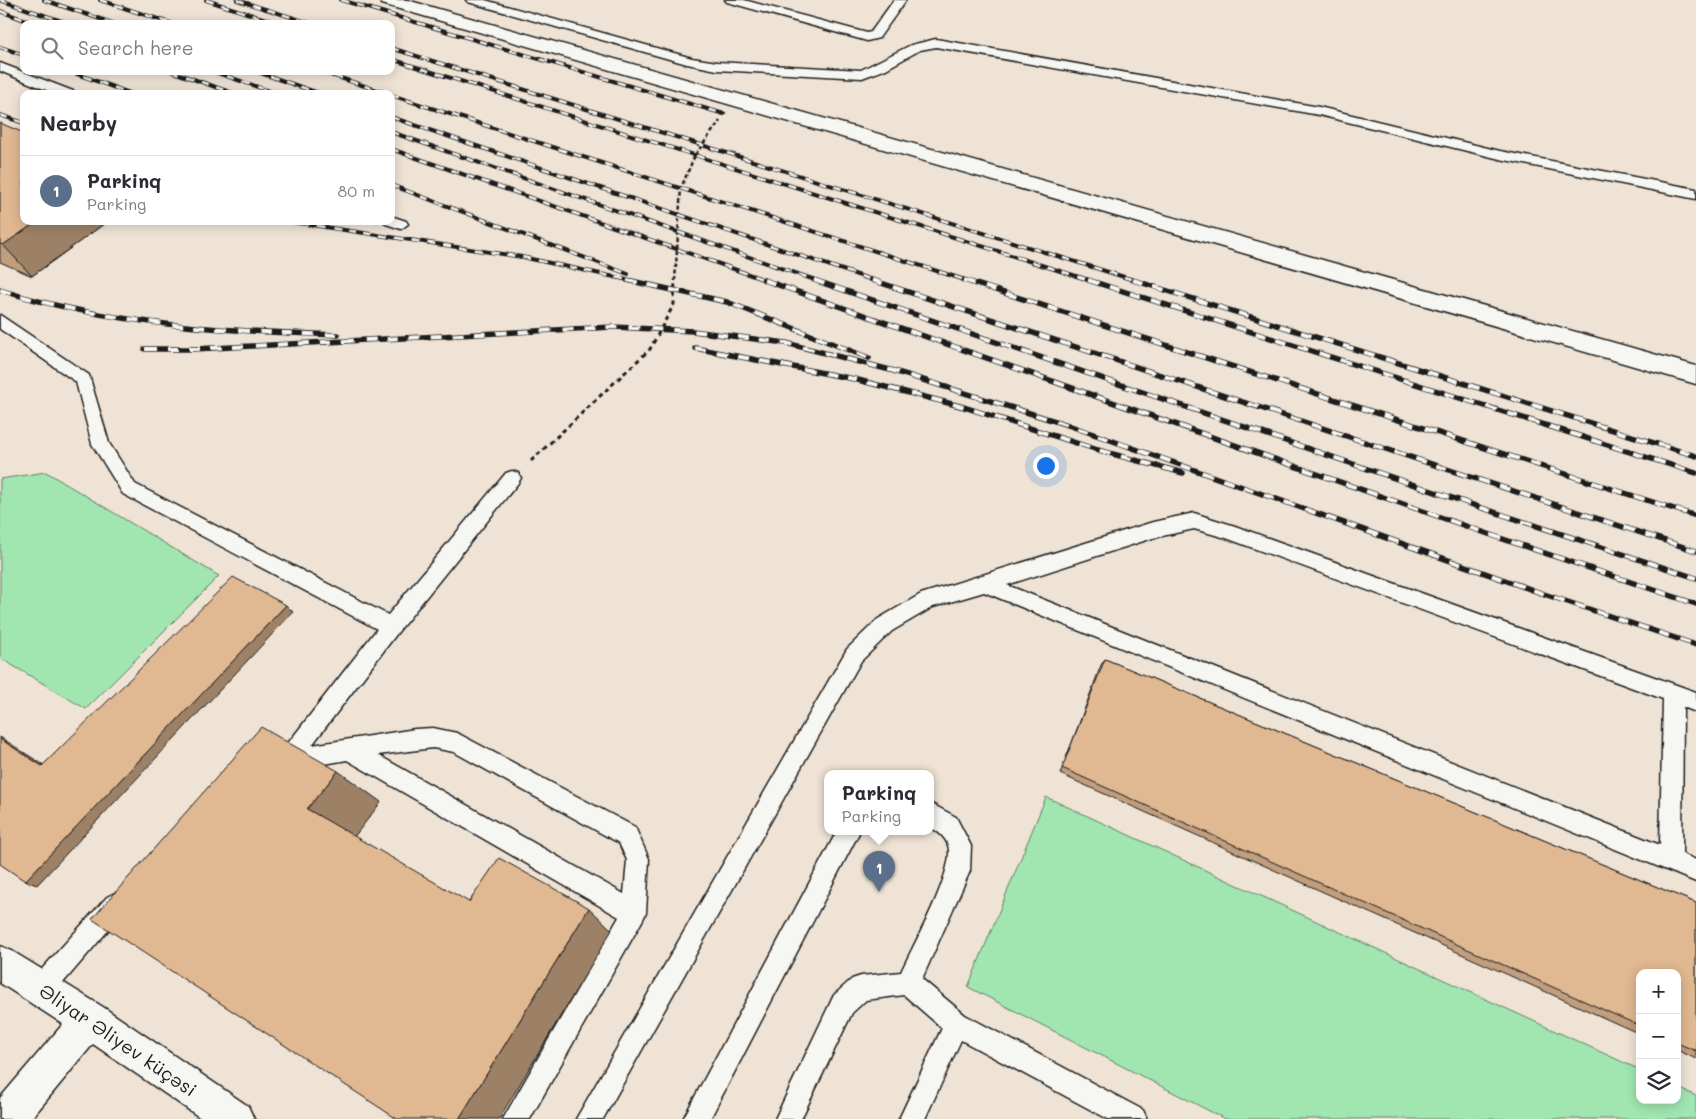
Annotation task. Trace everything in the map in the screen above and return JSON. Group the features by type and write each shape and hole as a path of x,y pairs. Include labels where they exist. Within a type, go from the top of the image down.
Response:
{"street":[{"path":"388,0 1696,375"},
{"name":"Əliyar Əliyev küçəsi","path":"0,963 90,1020 235,1119"},
{"path":"8,1119 90,1020"}],"lane":[{"path":"472,0 691,61 717,66 862,74 877,70 911,47 936,43 1319,111 1500,155 1696,194"},
{"path":"732,0 867,37 875,35 900,0"},
{"path":"0,67 20,75"},
{"path":"20,75 58,90"},
{"path":"0,321 83,379 101,444 129,489 391,626"},
{"path":"289,759 391,626 512,478"},
{"path":"589,1119 854,655 885,626 928,600 1153,530 1194,521 1228,531 1696,702"},
{"path":"984,584 1696,871"},
{"path":"1672,860 1673,694"},
{"path":"264,767 289,759 415,739 433,738 457,743 627,835 638,859 634,913 516,1119"},
{"path":"349,750 634,913"},
{"path":"908,983 959,871 960,846 948,825 934,816"},
{"path":"696,1119 847,835"},
{"path":"41,989 127,892"},
{"path":"788,1119 842,1004 861,988 908,983 956,1024 1134,1119"},
{"path":"912,1119 956,1024"}],"path":[{"path":"512,478 650,349 674,304 681,188 695,155 724,114 737,100"}],"green space":[{"path":"46,472 219,576 86,709 0,658 0,479"},
{"path":"1046,797 1636,1068 1636,1104 1681,1104 1681,1089 1696,1096 1696,1119 1225,1119 968,987"}],"building":[{"path":"0,123 20,131 20,225 32,225 3,245 0,244"},
{"path":"233,577 286,605 25,881 0,864 0,739 42,766"},
{"path":"1105,659 1696,903 1696,1051 1681,1045 1681,969 1636,969 1636,1024 1062,768"},
{"path":"261,727 338,771 307,809 469,902 499,858 589,908 459,1119 397,1119 92,919"}],"railway":[{"path":"0,0 58,20"},
{"path":"44,0 103,20"},
{"path":"100,0 161,20"},
{"path":"206,0 268,20"},
{"path":"237,0 300,20"},
{"path":"341,0 724,114"},
{"path":"0,11 25,20"},
{"path":"0,47 20,54"},
{"path":"395,49 1137,281"},
{"path":"395,60 1092,281"},
{"path":"80,75 121,90"},
{"path":"182,75 224,90"},
{"path":"223,75 267,90"},
{"path":"266,75 310,90"},
{"path":"331,75 377,90"},
{"path":"395,96 968,281"},
{"path":"0,115 20,122"},
{"path":"395,118 874,281"},
{"path":"395,133 818,281"},
{"path":"395,150 768,281"},
{"path":"395,187 628,274"},
{"path":"311,225 522,257 633,281"},
{"path":"627,280 727,302 869,358"},
{"path":"764,280 1497,537 1696,604"},
{"path":"814,280 1479,507 1696,578"},
{"path":"964,280 1696,516"},
{"path":"1088,280 1696,473"},
{"path":"1133,280 1696,456"},
{"path":"874,281 1696,551"},
{"path":"0,290 42,302 126,319 210,328 338,335"},
{"path":"145,349 194,349 613,327 693,331 786,343 894,371 1068,425 1544,594 1696,645"},
{"path":"695,348 854,379 964,407 1098,450 1183,473"}],"place":[{"name":"Parkinq","path":"879,892"}]}
